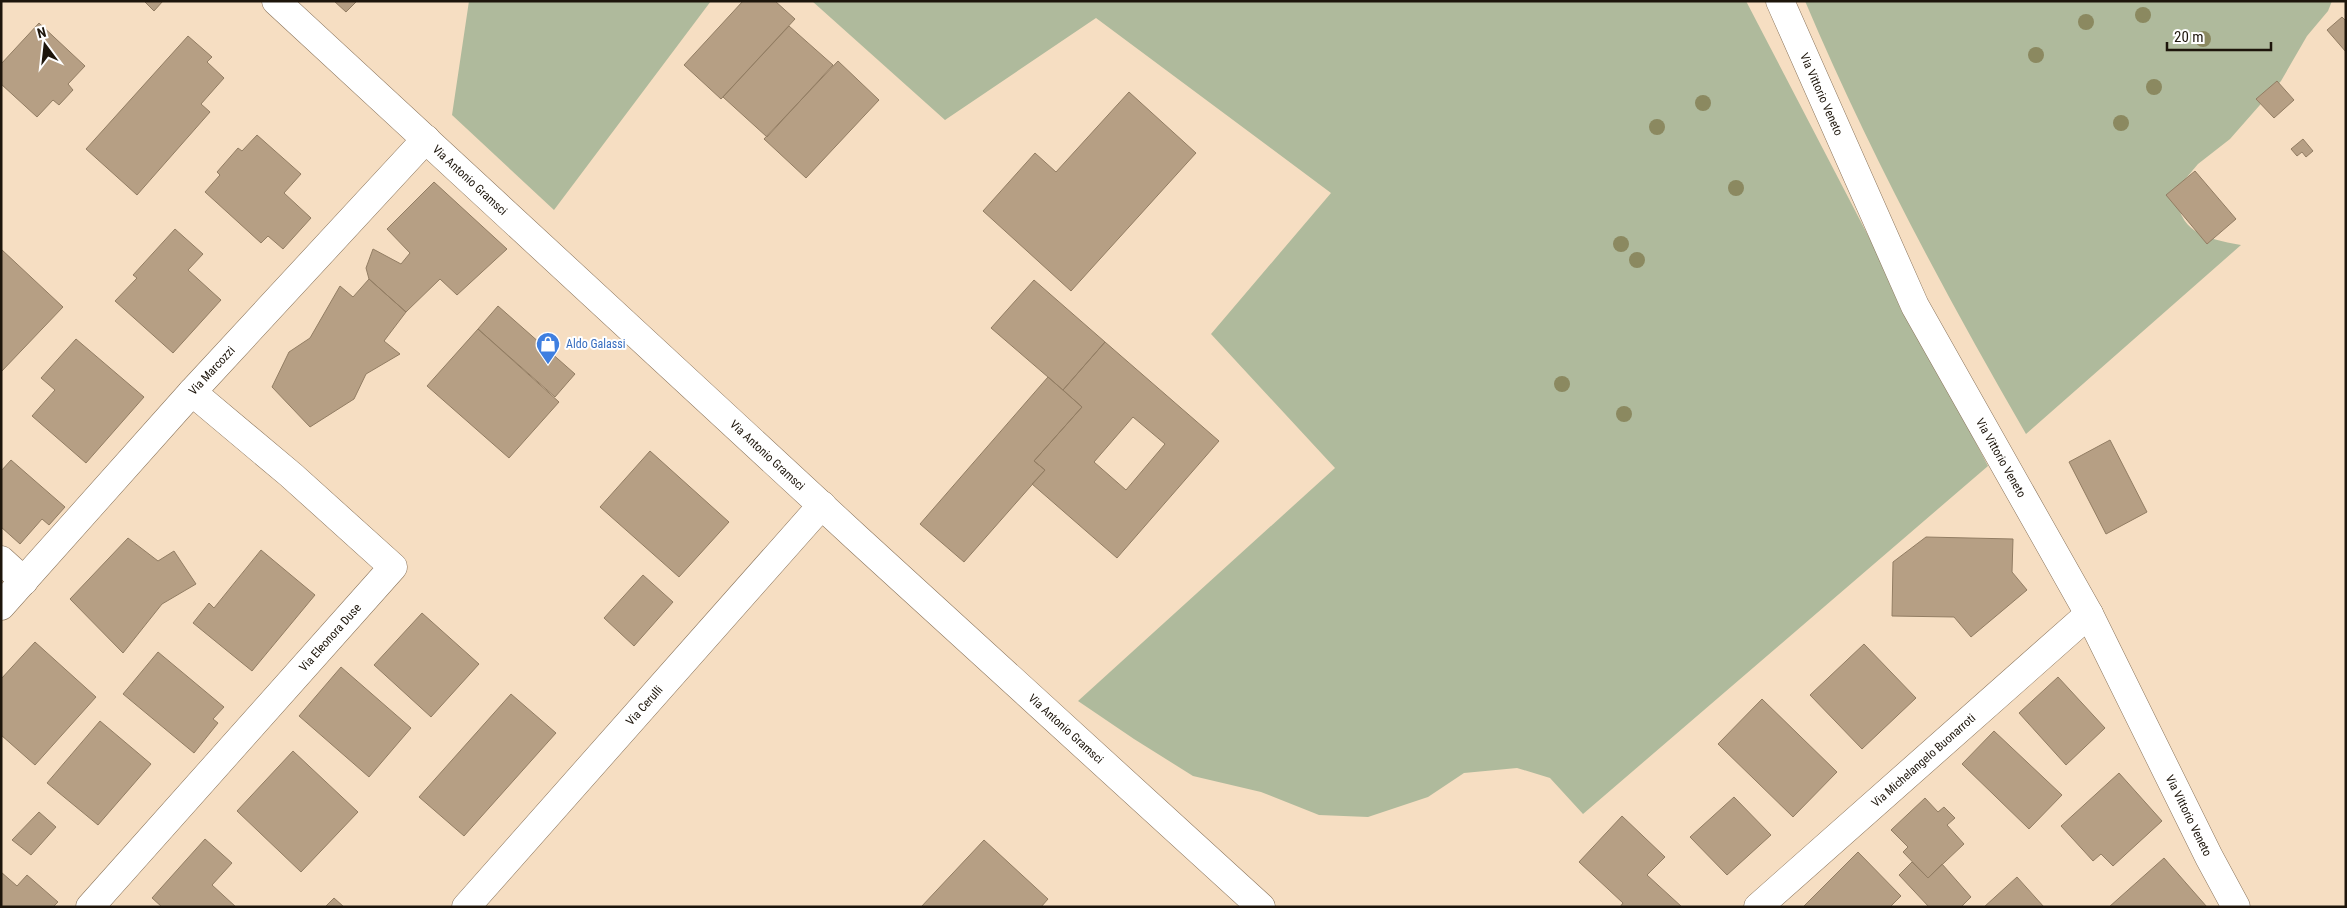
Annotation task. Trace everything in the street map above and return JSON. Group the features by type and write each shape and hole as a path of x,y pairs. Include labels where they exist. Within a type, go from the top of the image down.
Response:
{"street":[{"name":"Via Antonio Gramsci","path":"276,1 1261,907"},
{"name":"Via Vittorio Veneto","path":"1780,1 1915,306 2089,614 2209,857 2236,907"},
{"name":"Via Marcozzi","path":"1,606 192,392 426,139"},
{"name":"Via Eleonora Duse","path":"90,907 393,567 291,475 192,392"},
{"name":"Via Cerulli","path":"466,907 804,522 822,505"},
{"path":"1,560 24,581"},
{"name":"Via Michelangelo Buonarroti","path":"1765,905 2089,614"}],"green space":[{"path":"469,1 711,1 554,210 452,115"},
{"path":"812,1 1746,1 1988,466 1583,814 1550,778 1517,768 1464,773 1428,797 1368,817 1319,815 1261,792 1193,776 1078,701 1335,468 1211,334 1331,193 1096,18 945,120"},
{"path":"1805,1 2332,1 2328,11 2307,36 2281,81 2230,139 2198,164 2176,190 2182,216 2195,231 2216,240 2241,245 2026,434 1966,329 1909,221 1854,111"}],"building":[{"path":"144,1 163,1 154,11"},
{"path":"334,1 357,1 346,12"},
{"path":"743,1 775,1 795,19 721,99 684,65"},
{"path":"2342,17 2346,21 2346,52 2327,30"},
{"path":"39,23 85,66 68,84 73,90 59,105 53,100 37,117 1,84 1,64"},
{"path":"789,26 833,65 767,137 723,97"},
{"path":"188,36 212,57 207,62 224,78 201,104 210,112 137,195 86,149"},
{"path":"838,61 879,100 806,178 764,139"},
{"path":"2277,81 2294,100 2274,118 2256,99"},
{"path":"1129,92 1196,153 1071,291 983,211 1035,153 1056,172"},
{"path":"257,135 301,174 284,193 311,218 283,249 268,236 261,243 205,192 220,175 217,172 238,148 242,151"},
{"path":"2303,139 2313,151 2306,157 2302,152 2297,156 2291,149"},
{"path":"2195,171 2236,219 2207,244 2166,195"},
{"path":"434,182 507,249 457,295 440,279 406,312 369,279 366,268 373,249 401,264 410,253 387,229"},
{"path":"175,229 203,254 188,270 221,300 173,353 115,301 137,278 133,275"},
{"path":"1,249 63,307 1,372"},
{"path":"369,279 406,312 384,341 400,354 366,374 354,399 310,427 272,387 289,352 310,338 340,286 353,297"},
{"path":"1034,280 1105,342 1063,390 991,328"},
{"path":"498,306 575,374 555,397 478,329"},
{"path":"478,329 559,402 509,458 427,386"},
{"path":"76,339 144,397 86,463 32,416 55,390 41,378"},
{"path":"1105,342 1219,441 1117,558 1032,484 1045,470 1034,461 1082,407 1063,390","holes":["1133,417 1165,444 1126,490 1094,462"]},
{"path":"1048,377 1082,407 1034,461 1045,470 964,562 920,524"},
{"path":"2110,440 2147,512 2106,534 2069,462"},
{"path":"650,451 729,522 679,577 600,507"},
{"path":"11,460 65,507 49,525 42,519 20,544 1,527 1,471"},
{"path":"1926,537 2013,539 2012,572 2027,590 1971,637 1954,617 1892,616 1893,562"},
{"path":"128,538 158,561 174,551 196,584 162,604 123,653 70,599"},
{"path":"261,550 315,595 252,671 193,623 209,603 214,608"},
{"path":"643,575 673,602 634,646 604,618"},
{"path":"422,613 479,664 431,717 374,665"},
{"path":"35,642 96,697 35,765 1,735 1,679"},
{"path":"1864,644 1916,698 1862,749 1810,695"},
{"path":"158,652 224,707 213,719 218,723 194,753 123,694"},
{"path":"341,667 411,728 369,777 299,716"},
{"path":"2058,677 2105,728 2066,765 2019,713"},
{"path":"511,694 556,733 464,836 419,797"},
{"path":"1762,699 1837,772 1793,817 1718,744"},
{"path":"100,721 151,764 98,825 47,783"},
{"path":"1994,731 2062,795 2029,829 1962,764"},
{"path":"293,751 358,812 301,872 237,811"},
{"path":"2119,773 2162,821 2113,866 2101,854 2093,861 2061,826"},
{"path":"1734,797 1771,835 1727,875 1690,837"},
{"path":"1925,798 1938,812 1944,807 1955,818 1947,825 1964,844 1928,878 1903,852 1908,847 1891,830"},
{"path":"39,812 56,827 31,855 12,840"},
{"path":"1622,816 1665,857 1647,875 1682,907 1620,907 1623,903 1579,862"},
{"path":"205,839 232,863 212,885 236,907 162,907 152,898"},
{"path":"984,840 1048,899 1041,907 921,907"},
{"path":"1858,852 1901,896 1890,907 1803,907"},
{"path":"2164,858 2207,907 2109,907"},
{"path":"1912,862 1928,878 1942,864 1971,897 1961,907 1929,907 1899,875"},
{"path":"1,872 17,886 27,875 58,902 53,907 1,907"},
{"path":"2017,877 2044,907 1984,907"},
{"path":"334,898 344,907 325,907"}],"place":[{"name":"Aldo Galassi","path":"548,365"}]}
